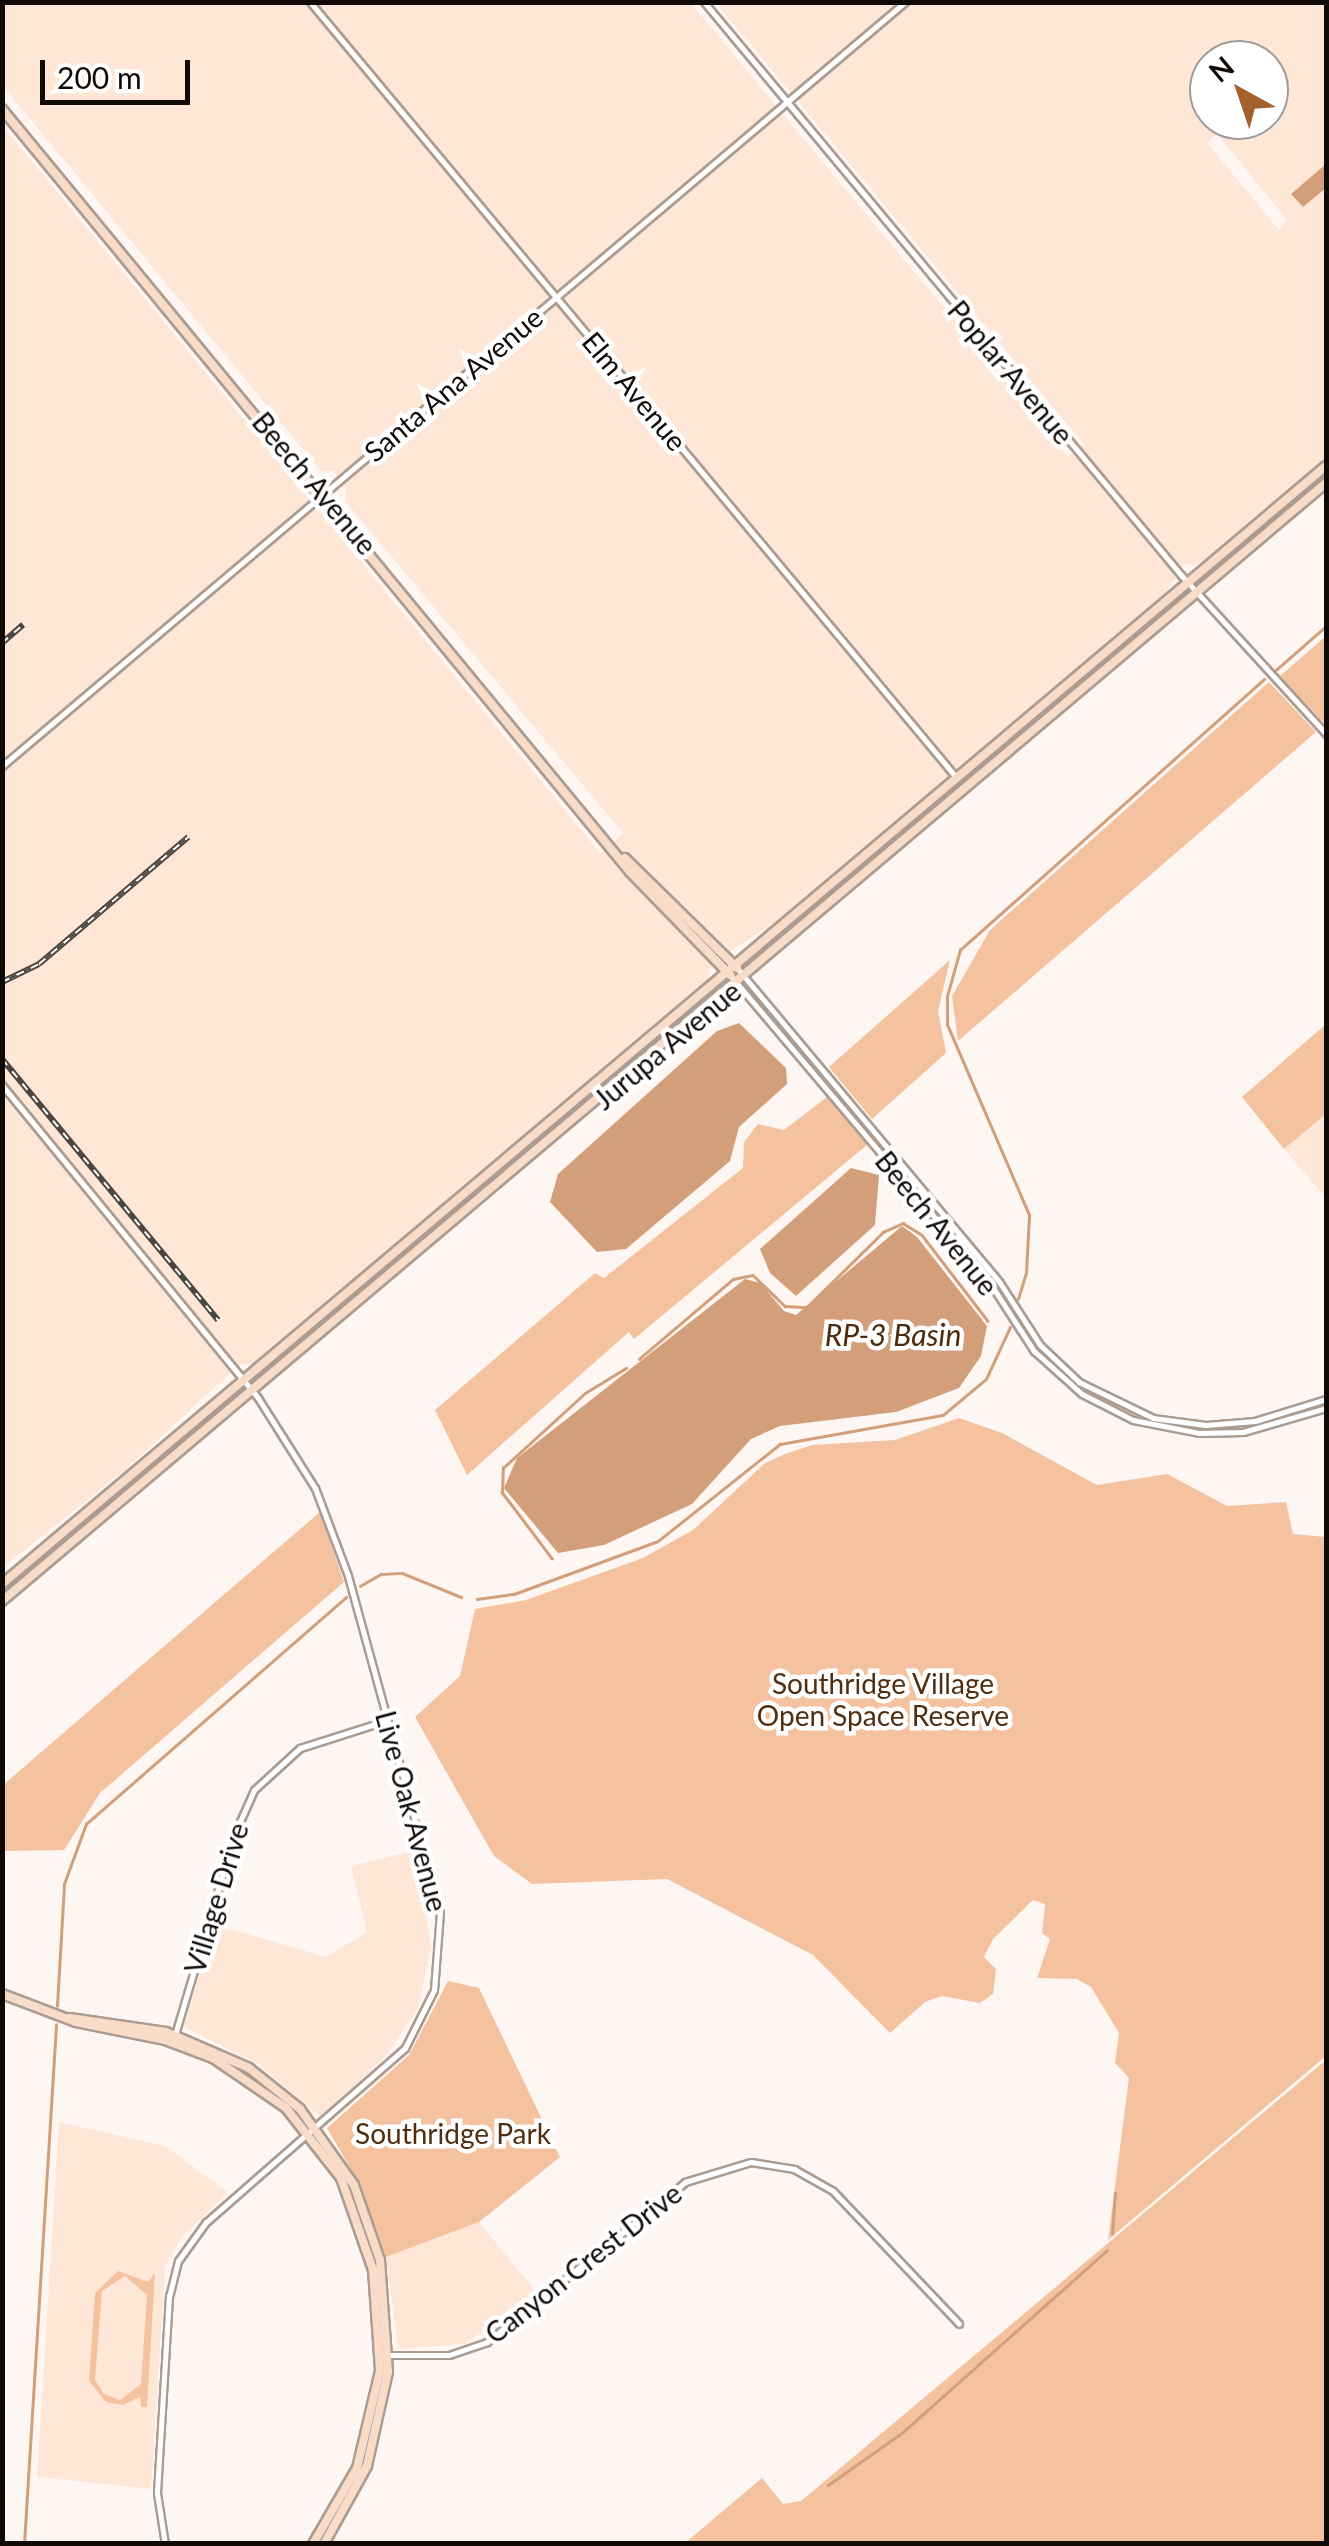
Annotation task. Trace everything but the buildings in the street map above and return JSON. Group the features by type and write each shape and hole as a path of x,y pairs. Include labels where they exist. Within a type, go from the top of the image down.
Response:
{"main road":[{"name":"Beech Avenue","path":"2,109 625,858 662,909 733,972"},
{"name":"Jurupa Avenue","path":"2,1584 733,972 1326,466"},
{"name":"Jurupa Avenue","path":"2,1602 742,982 1326,483"},
{"path":"2,1994 47,2012 173,2039 249,2068 313,2131 361,2223 385,2355 374,2446 324,2544"},
{"path":"313,2544 346,2492 367,2441 385,2355"}],"street":[{"name":"Elm Avenue","path":"310,2 958,780"},
{"name":"Poplar Avenue","path":"704,2 1198,594 1326,734"},
{"name":"Santa Ana Avenue","path":"2,766 905,2"},
{"name":"Beech Avenue","path":"733,972 1000,1283 1040,1345 1079,1382 1153,1418 1206,1425 1255,1421 1326,1399"},
{"name":"Beech Avenue","path":"742,982 988,1280 1034,1351 1082,1394 1132,1420 1200,1434 1243,1432 1326,1408"},
{"name":"Live Oak Avenue","path":"2,1085 253,1392 315,1488 348,1576 437,1895 439,1967 405,2048 198,2229 174,2272 157,2493 165,2544"},
{"name":"Village Drive","path":"173,2039 234,1835 254,1790 300,1748 388,1720"},
{"name":"Canyon Crest Drive","path":"385,2355 449,2355 487,2342 685,2182 751,2162 794,2169 833,2190 959,2324"}],"shaded area":[{"path":"3,3 691,3 1068,457 1084,444 716,3 1326,3 1326,457 1236,535 1196,565 1184,564 1166,592 790,913 733,949 710,969 709,979 568,1102 253,1364 240,1364 125,1470 3,1567 2,125 601,854 623,833 345,501 346,489 333,471 321,471 3,86"},
{"path":"1326,1114 1326,1198 1284,1149"},
{"path":"416,1850 431,1947 418,2008 386,2056 320,2117 258,2064 184,2027 214,1924 326,1957 367,1932 351,1866"},
{"path":"59,2122 165,2146 228,2192 182,2237 165,2267 151,2489 37,2477"},
{"path":"479,2222 537,2293 465,2344 398,2349 386,2257"}],"green space":[{"path":"1326,636 1326,725 1280,676"},
{"path":"1269,682 1316,732 958,1041 952,996 990,930"},
{"path":"950,960 938,1011 946,1053 872,1119 829,1067"},
{"path":"1326,1024 1326,1114 1284,1149 1242,1097"},
{"path":"827,1097 867,1145 634,1339 629,1332 467,1475 435,1410 595,1273 604,1278 743,1168 744,1142 758,1124 784,1130"},
{"name":"Southridge Village Open Space Reserve","path":"959,1418 1002,1433 1097,1485 1167,1474 1227,1506 1286,1502 1293,1534 1326,1537 1326,2056 1108,2240 1129,2078 1115,2063 1119,2033 1091,1987 1077,1979 1037,1978 1050,1939 1042,1933 1045,1904 1033,1900 993,1939 984,1957 996,1969 993,1994 980,2003 942,1996 925,2002 890,2033 813,1955 667,1879 532,1884 494,1856 415,1717 460,1676 475,1609 526,1600 643,1558 693,1530 765,1463 785,1454 812,1445 895,1440"},
{"path":"320,1512 344,1582 100,1793 64,1850 3,1851 3,1785"},
{"name":"Southridge Park","path":"448,1981 479,1988 560,2157 479,2222 386,2257 360,2185 327,2128 409,2055"},
{"path":"1326,2060 1326,2543 685,2543 762,2478 783,2504 801,2501"},
{"path":"118,2271 148,2282 155,2273 147,2407 141,2407 140,2397 123,2405 106,2402 89,2381 95,2293","holes":["125,2276 147,2295 141,2384 120,2400 104,2394 95,2380 102,2291"]}],"water":[{"path":"1326,164 1326,188 1303,207 1291,194"},
{"path":"739,1023 786,1068 787,1084 739,1127 730,1161 626,1249 597,1252 550,1202 558,1174 717,1031"},
{"name":"RP-3 Basin","path":"851,1168 879,1175 875,1225 796,1296 770,1273 760,1249"},
{"name":"RP-3 Basin","path":"902,1226 917,1237 987,1326 981,1356 959,1388 896,1412 780,1426 751,1439 692,1504 604,1545 558,1553 504,1488 517,1458 745,1279 760,1283 784,1311 796,1315"}],"waterway":[{"path":"1276,670 1326,626"},
{"path":"1018,1299 1026,1273 1029,1215 947,1025 947,996 960,950 1264,679"},
{"path":"639,1359 733,1279 753,1275 785,1306 807,1307 883,1232 903,1223 922,1235 988,1321"},
{"path":"477,1599 514,1594 658,1541 780,1444 943,1415 986,1379 1010,1327"},
{"path":"552,1559 502,1493 503,1468 585,1393 626,1368"},
{"path":"360,1586 381,1574 402,1573 461,1597"},
{"path":"57,2006 64,1884 86,1824 346,1597"},
{"path":"24,2544 56,2025"},
{"path":"1112,2234 1115,2193"},
{"path":"828,2485 903,2432 1107,2250"}],"railway":[{"path":"2,643 23,625"},
{"path":"2,982 39,964 188,837"},
{"path":"2,1059 218,1320"}]}
